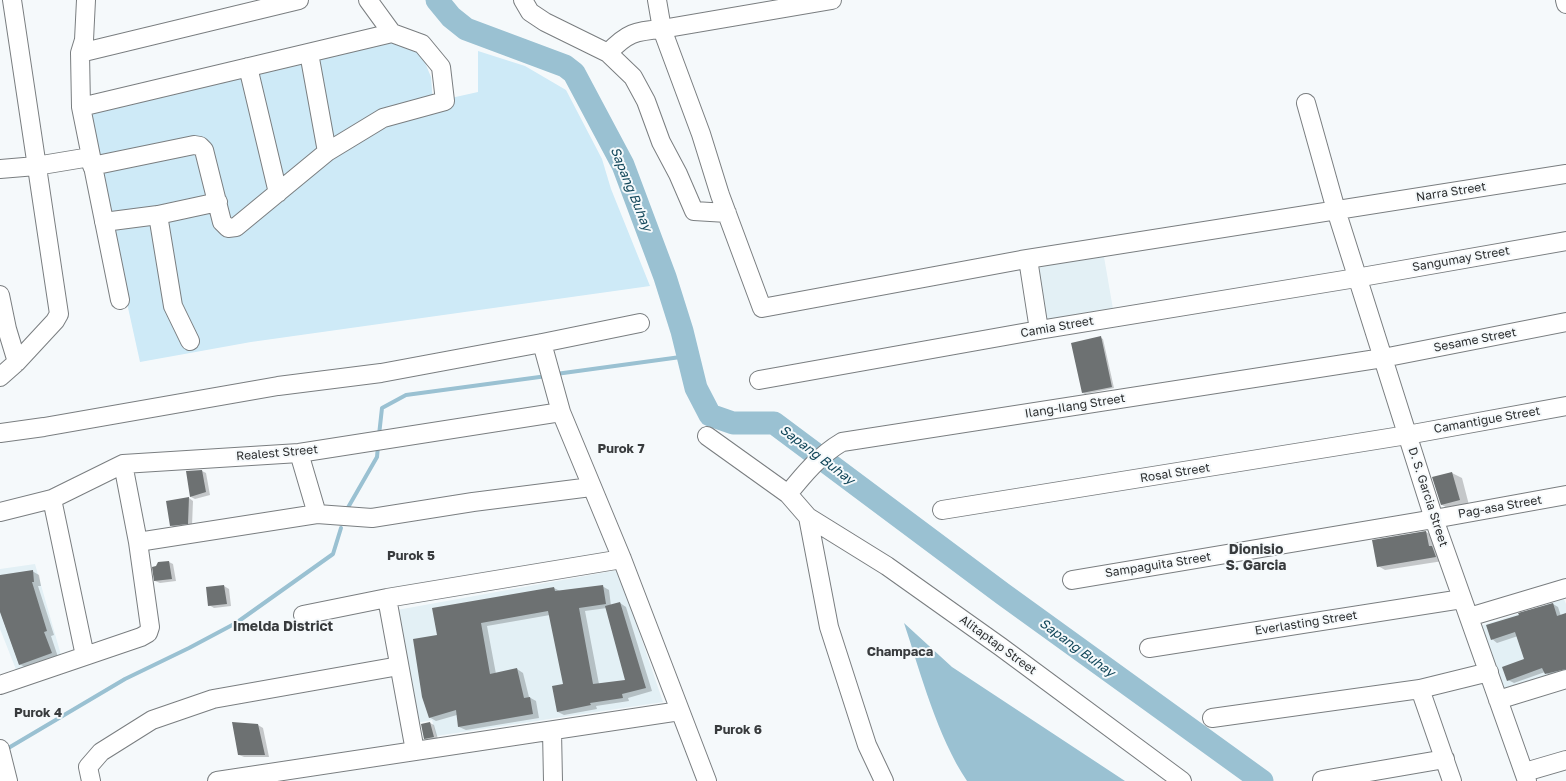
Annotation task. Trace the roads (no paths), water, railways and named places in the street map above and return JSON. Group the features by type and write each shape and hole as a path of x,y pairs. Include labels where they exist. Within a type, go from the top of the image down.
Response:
{"street":[{"path":"0,377 16,362 60,314 36,166 12,0"},
{"path":"86,0 84,40 80,53 80,106 120,300"},
{"path":"80,53 300,0"},
{"path":"368,0 392,33"},
{"path":"523,0 530,12 545,22 608,53 633,77 646,101 661,142 678,174 694,211 727,213 701,134 662,29 657,0"},
{"path":"608,53 621,39 638,31 662,29 832,0"},
{"path":"1565,0 1566,4"},
{"path":"0,169 91,162 194,145 200,146 204,150 222,222 228,228 236,228 327,152 383,118 445,101 441,67 422,44 392,33 80,106"},
{"path":"309,53 327,152"},
{"path":"248,67 278,193"},
{"name":"D. S. Garcia Street","path":"1306,103 1356,278 1434,519 1526,776"},
{"name":"Narra Street","path":"727,213 762,308 1028,259 1566,174"},
{"path":"104,222 158,215 218,202"},
{"path":"158,215 173,306 190,341"},
{"name":"Sangumay Street","path":"1356,278 1566,241"},
{"path":"1028,259 1038,330"},
{"name":"Camia Street","path":"759,380 1038,330 1356,278"},
{"path":"0,295 4,330 16,362"},
{"name":"Sesame Street","path":"1383,358 1566,322"},
{"path":"0,433 44,427 278,386 381,373 640,323"},
{"path":"542,343 561,412 622,560 707,781"},
{"name":"Ilang-Ilang Street","path":"788,494 807,470 831,449 842,442 1383,358"},
{"name":"Camantigue Street","path":"1408,435 1566,406"},
{"name":"Realest Street","path":"0,512 52,499 123,464 299,452 561,412"},
{"name":"Rosal Street","path":"942,510 1408,435"},
{"name":"Alitaptap Street","path":"706,436 788,494 808,516 887,566 1001,647 1182,781"},
{"path":"299,452 317,514"},
{"path":"0,685 142,637 148,633 150,627 138,542 123,464"},
{"path":"138,542 317,514 372,518 473,502 591,487"},
{"name":"Pag-asa Street","path":"1434,519 1566,495"},
{"path":"52,499 86,656"},
{"path":"808,516 829,627 867,744 884,781"},
{"name":"Sampaguita Street","path":"1072,580 1434,519"},
{"path":"303,615 387,598 622,560"},
{"path":"1469,617 1566,588"},
{"path":"387,598 415,751"},
{"name":"Everlasting Street","path":"1149,648 1462,598"},
{"path":"91,781 88,767 102,752 152,720 213,699 399,666"},
{"path":"1212,718 1420,689 1489,672"},
{"path":"1498,700 1566,679"},
{"path":"1420,689 1452,781"},
{"path":"217,781 680,711"},
{"path":"552,731 553,781"},
{"path":"0,749 8,781"},
{"path":"1322,780 1445,759"},
{"path":"1526,776 1566,760"}],"waterway":[{"name":"Sapang Buhay","path":"437,0 451,17 466,29 565,66 574,73 623,165 665,277 682,331 696,388 710,415 733,423 774,423 1003,594 1262,781"},
{"path":"556,374 688,356"},
{"path":"379,435 382,408 406,395 547,376"},
{"path":"346,511 377,457 378,446"},
{"path":"5,750 125,679 236,623 333,554 341,528"}],"district":[{"name":"Purok 7","path":"621,449"},
{"name":"Purok 5","path":"411,556"},
{"name":"Dionisio S. Garcia","path":"1256,558"},
{"name":"Imelda District","path":"283,627"},
{"name":"Champaca","path":"900,652"},
{"name":"Purok 4","path":"38,713"},
{"name":"Purok 6","path":"738,730"}]}
